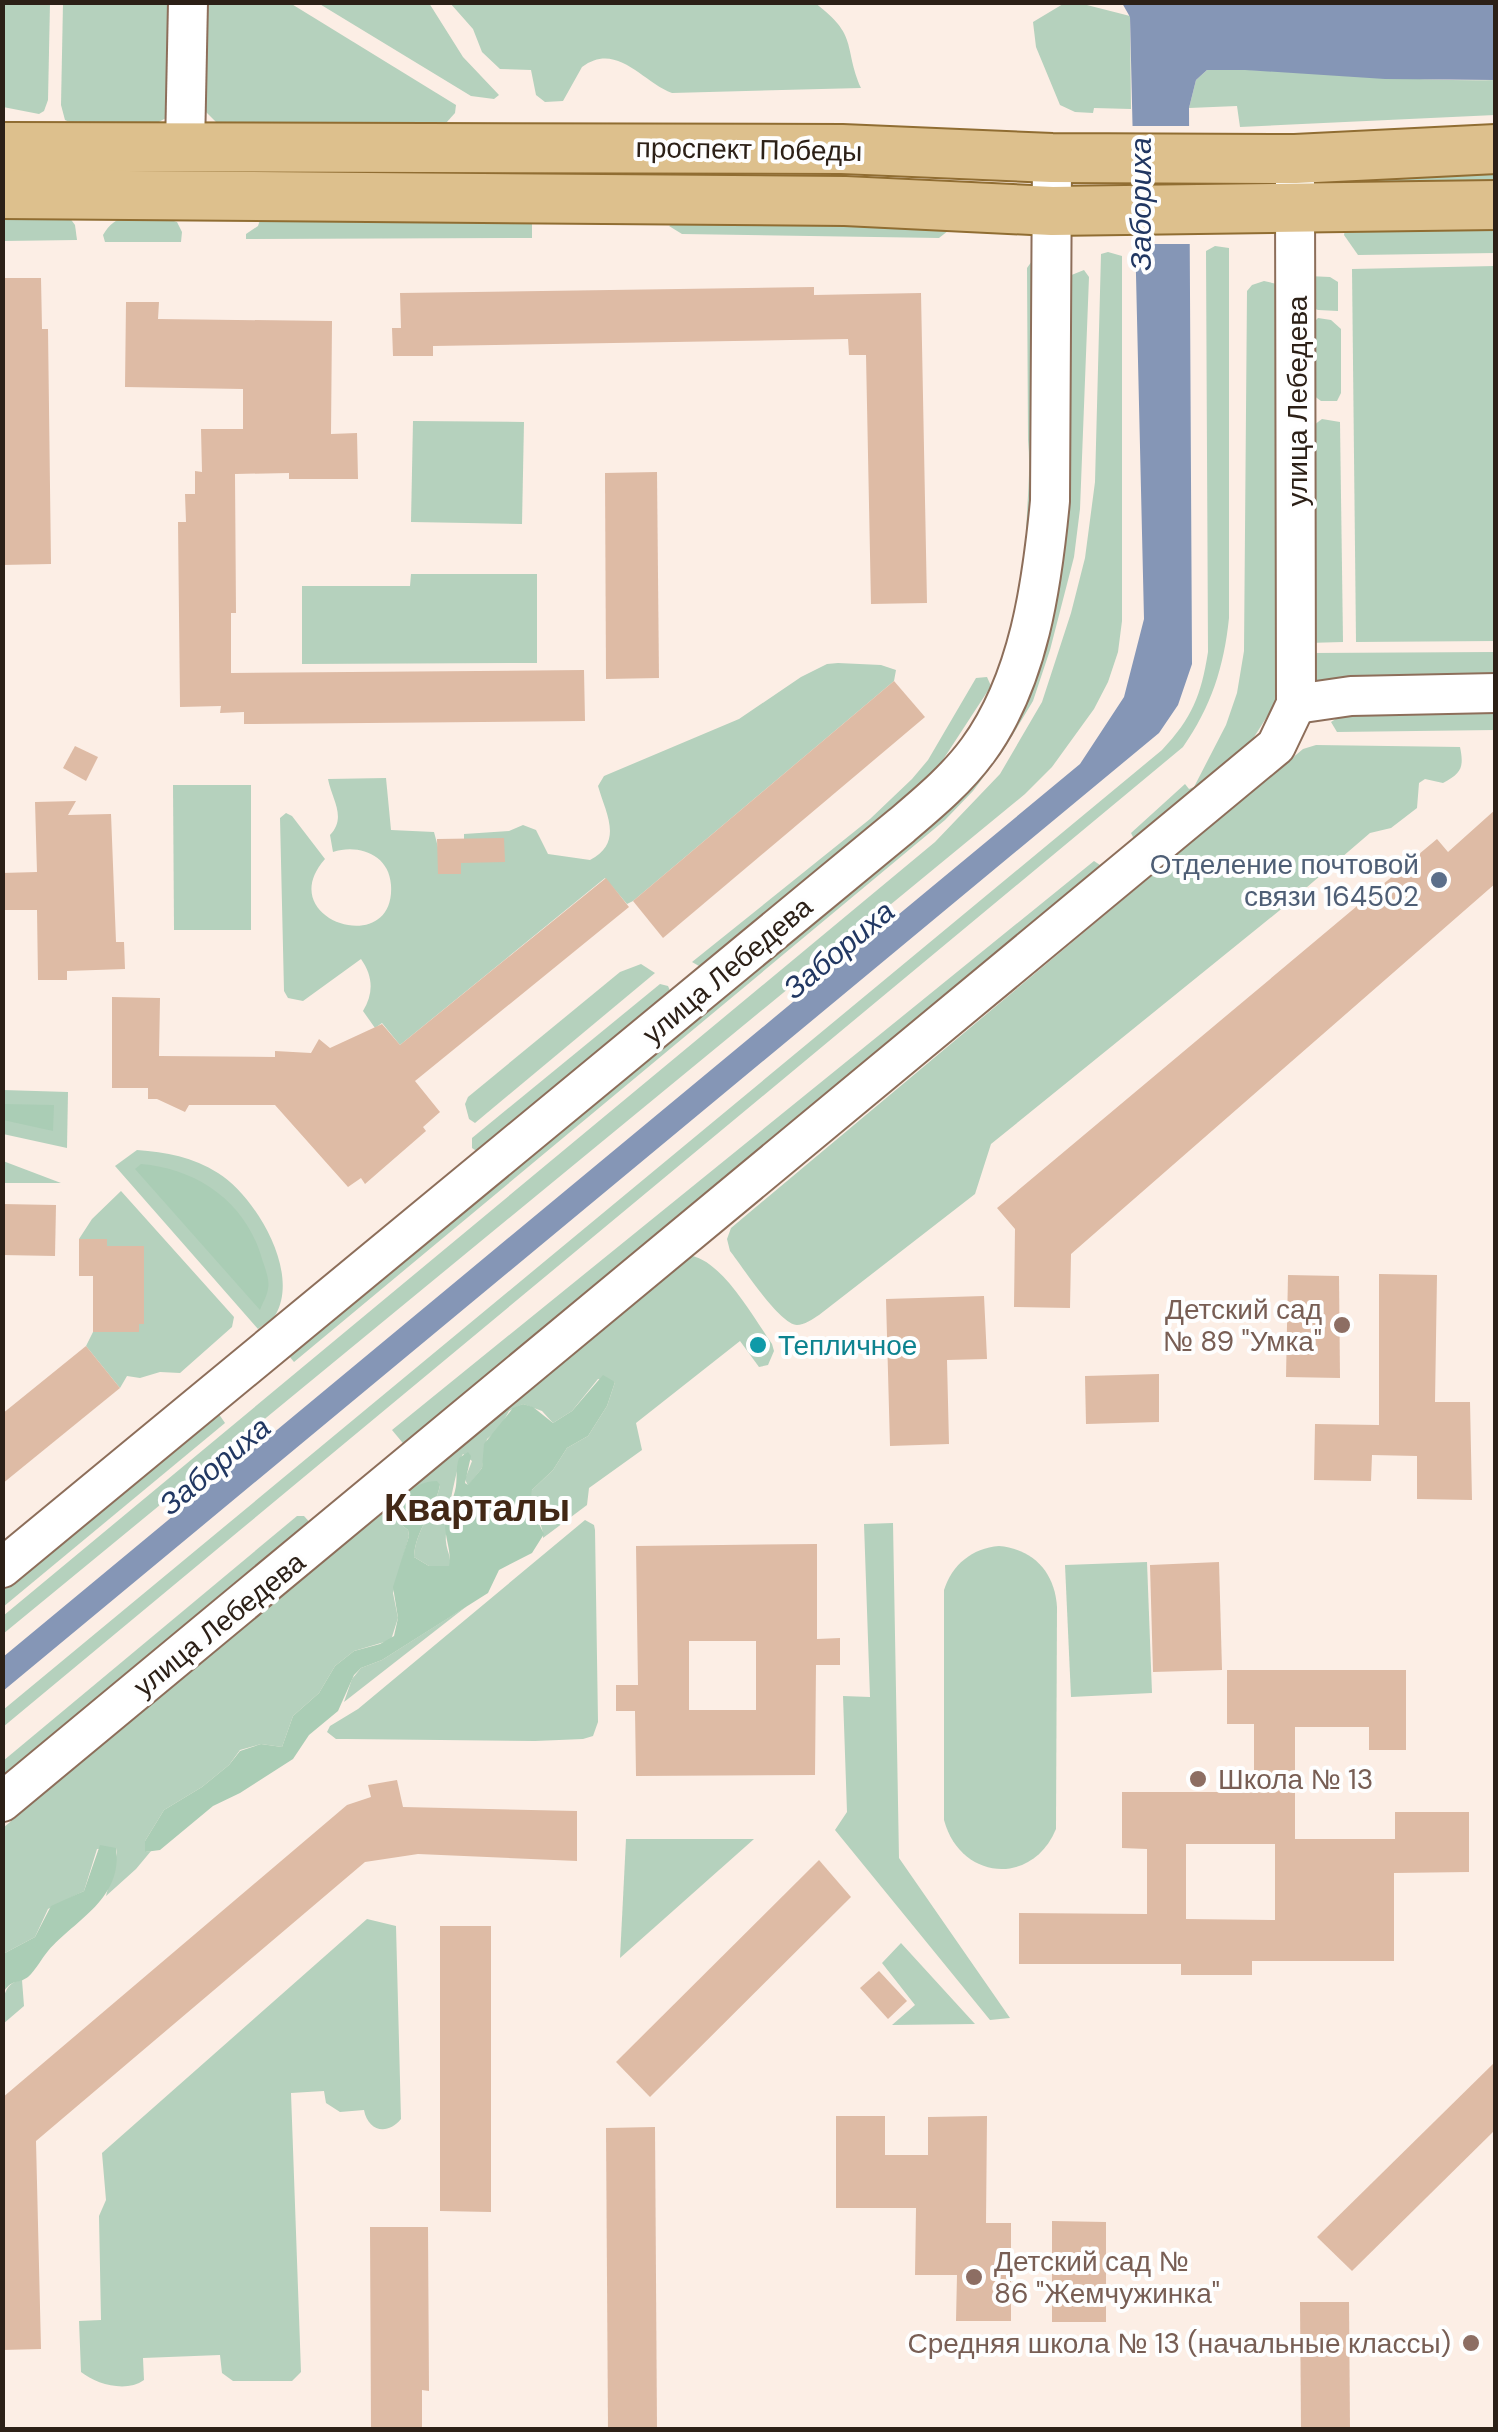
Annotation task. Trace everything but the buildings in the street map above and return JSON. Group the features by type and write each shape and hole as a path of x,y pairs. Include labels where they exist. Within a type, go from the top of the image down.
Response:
{"main road":[{"name":"проспект Победы","path":"2,147 880,151 1230,159 1496,149"},
{"path":"877,202 898,188 900,165 880,151"},
{"name":"проспект Победы","path":"2,194 877,202 1073,211 1496,205"}],"street":[{"path":"185,146 188,2"},
{"name":"улица Лебедева","path":"2,1568 921,809 977,752 1013,685 1036,602 1046,544 1073,211 1072,158"},
{"name":"улица Лебедева","path":"2,1802 1276,746 1296,704 1294,159"},
{"path":"1296,704 1350,696 1496,693"}],"green space":[{"path":"3,2 50,3 48,100 39,114 3,107"},
{"path":"203,2 290,3 456,105 455,113 446,123 439,124 218,124 201,107"},
{"path":"63,3 179,3 168,117 153,125 76,125 65,120 61,105"},
{"path":"318,3 429,3 463,57 499,95 494,99 471,96"},
{"path":"450,3 815,3 844,33 861,88 672,93 629,66 607,59 582,67 563,101 545,102 536,95 531,70 500,69 482,52 473,29"},
{"path":"1079,3 1130,16 1131,109 1075,112 1060,105 1036,47 1033,22 1063,4"},
{"path":"1207,70 1495,80 1495,115 1240,127 1237,106 1189,108 1196,80"},
{"path":"1495,172 1495,187 1360,187 1358,178"},
{"path":"156,215 177,222 181,242 105,242 103,235 119,219"},
{"path":"2,216 69,217 75,225 77,240 3,241"},
{"path":"260,220 532,221 532,238 246,239"},
{"path":"680,220 953,227 939,238 682,234 669,226"},
{"path":"1495,223 1495,253 1358,255 1344,235 1345,229"},
{"path":"1215,246 1229,248 1229,618 1215,686 1183,747 3,1727 3,1710 1172,738 1194,706 1208,652 1206,251"},
{"path":"1101,254 1122,256 1122,621 1118,652 1108,682 1094,709 1052,767 1025,794 3,1634 3,1616 935,842 1000,774 1042,702 1085,558 1095,482"},
{"path":"1032,261 1041,266 1046,395 1028,539 1027,268"},
{"path":"1495,266 1495,641 1356,642 1352,269"},
{"path":"1084,270 1089,277 1080,509 1074,557 1033,701 1003,751 945,820 294,1362 284,1350 900,842 1025,677 1069,276"},
{"path":"1308,276 1330,277 1338,282 1338,311 1308,306"},
{"path":"1264,281 1277,284 1285,675 1277,701 1249,745 407,1448 392,1430 1094,861 1100,865 1134,839 1131,833 1185,784 1189,789 1194,787 1226,725 1237,693 1244,651 1247,291"},
{"path":"1318,318 1331,320 1341,329 1341,393 1337,401 1321,401 1306,390 1307,329"},
{"path":"1322,419 1340,422 1343,642 1307,643 1314,425"},
{"path":"413,421 524,422 522,524 411,522"},
{"path":"411,574 537,574 537,663 302,664 302,586 410,586"},
{"path":"1495,652 1495,684 1321,682 1314,679 1310,653"},
{"path":"838,663 881,665 896,670 894,681 633,901 627,904 605,878 400,1045 382,1023 375,1028 363,1011 371,985 361,959 303,1001 288,998 284,991 280,818 286,813 292,816 325,859 313,881 313,899 323,914 358,926 375,921 387,908 391,885 385,866 362,851 333,852 330,835 338,815 328,779 386,778 391,830 434,832 439,851 464,848 464,834 509,831 523,825 536,830 548,854 590,860 607,845 610,836 598,786 604,776 739,719 801,677"},
{"path":"987,677 991,686 935,772 706,970 692,962 870,819 912,779 928,760 976,678"},
{"path":"1495,706 1495,730 1337,732 1331,722 1345,713"},
{"path":"1316,745 1460,747 1461,765 1443,783 1425,779 1419,783 1417,808 1391,828 1370,833 991,1144 975,1194 814,1318 797,1325 781,1315 730,1251 727,1239 731,1228 1303,749"},
{"path":"173,785 251,785 251,930 174,930"},
{"path":"641,964 655,973 475,1123 469,1119 465,1104 468,1097 620,972"},
{"path":"660,984 668,986 671,993 478,1152 472,1148 472,1138"},
{"path":"3,1090 68,1092 67,1148 3,1134"},
{"path":"3,1104 54,1105 53,1131 3,1120"},
{"path":"137,1150 179,1156 209,1168 232,1184 259,1216 278,1257 282,1297 276,1314 258,1329 115,1166"},
{"path":"3,1161 61,1183 3,1183"},
{"path":"141,1164 200,1181 232,1205 255,1239 267,1274 268,1289 260,1310 135,1169"},
{"path":"121,1191 234,1317 232,1327 180,1373 127,1376 120,1388 86,1346 93,1332 139,1332 139,1324 144,1323 144,1246 107,1246 106,1239 79,1239 92,1219"},
{"path":"686,1255 711,1266 735,1290 772,1344 774,1351 768,1365 759,1367 740,1341 636,1423 642,1450 589,1488 587,1505 543,1538 532,1490 553,1470 567,1448 588,1436 607,1406 615,1382 598,1379 572,1411 553,1423 542,1411 523,1404 509,1411 499,1429 487,1439 482,1468 468,1486 465,1479 472,1461 463,1454 460,1460 447,1524 450,1566 429,1566 414,1557 440,1485 416,1490 398,1510 394,1519 408,1530 409,1536 393,1593 398,1618 391,1640 354,1651 335,1666 319,1693 293,1716 282,1747 261,1744 240,1750 229,1765 202,1787 164,1810 145,1841 145,1852 151,1851 106,1896 117,1853 116,1848 97,1849 84,1891 48,1909 35,1937 3,1954 3,1828 670,1263"},
{"path":"603,1375 615,1382 607,1406 588,1436 567,1448 553,1470 532,1490 531,1508 544,1534 532,1553 499,1570 488,1593 382,1660 361,1668 338,1711 309,1735 293,1759 213,1806 160,1850 145,1852 145,1841 164,1810 202,1787 240,1751 261,1744 282,1747 293,1716 319,1693 335,1666 354,1651 394,1636 398,1618 393,1587 409,1536 408,1530 394,1519 409,1492 429,1482 437,1481 440,1485 414,1557 429,1566 449,1566 445,1524 459,1458 468,1452 471,1456 465,1483 468,1485 482,1468 484,1444 513,1408 523,1404 533,1407 553,1423 572,1411"},
{"path":"216,1410 225,1423 3,1607 3,1586"},
{"path":"297,1516 304,1516 322,1536 3,1803 3,1761"},
{"path":"585,1520 595,1530 598,1722 593,1736 535,1741 336,1739 327,1732 330,1726 358,1709"},
{"path":"893,1523 899,1858 1010,2018 990,2020 835,1830 847,1812 843,1696 870,1697 864,1524"},
{"path":"999,1546 1023,1552 1040,1565 1055,1595 1056,1829 1045,1848 1031,1860 997,1869 980,1865 965,1855 952,1840 944,1820 944,1590 964,1559"},
{"path":"1147,1562 1152,1693 1071,1697 1065,1565"},
{"path":"467,1606 344,1702 352,1679 361,1668 382,1660"},
{"path":"626,1839 754,1839 620,1958"},
{"path":"100,1845 116,1848 116,1866 105,1895 48,1951 28,1977 12,1983 3,1993 3,1954 35,1937 51,1906 84,1891"},
{"path":"367,1919 396,1926 401,2119 390,2128 379,2129 370,2123 364,2110 340,2112 326,2103 324,2091 291,2093 301,2372 292,2381 233,2381 222,2373 220,2355 143,2358 144,2380 129,2386 111,2385 87,2376 81,2372 79,2321 101,2320 99,2216 106,2200 102,2153"},
{"path":"901,1943 975,2024 892,2025 915,2005 882,1963"},
{"path":"22,1980 24,2006 3,2024 6,1990"}],"water":[{"name":"Забориха","path":"1122,3 1495,3 1495,80 1207,70 1196,80 1189,108 1192,664 1178,705 1159,733 3,1691 3,1657 1080,764 1124,697 1144,619 1130,17"}],"pier":[{"path":"1126,126 1194,126 1195,244 1129,244"}],"place":[{"name":"Отделение почтовой связи 164502","path":"1439,880"},
{"name":"Детский сад № 89 \"Умка\"","path":"1342,1325"},
{"name":"Тепличное","path":"758,1345"},
{"name":"Школа № 13","path":"1198,1779"},
{"name":"Детский сад № 86 \"Жемчужинка\"","path":"974,2277"},
{"name":"Средняя школа № 13 (начальные классы)","path":"1471,2343"}],"district":[{"name":"Кварталы","path":"477,1508"}]}
